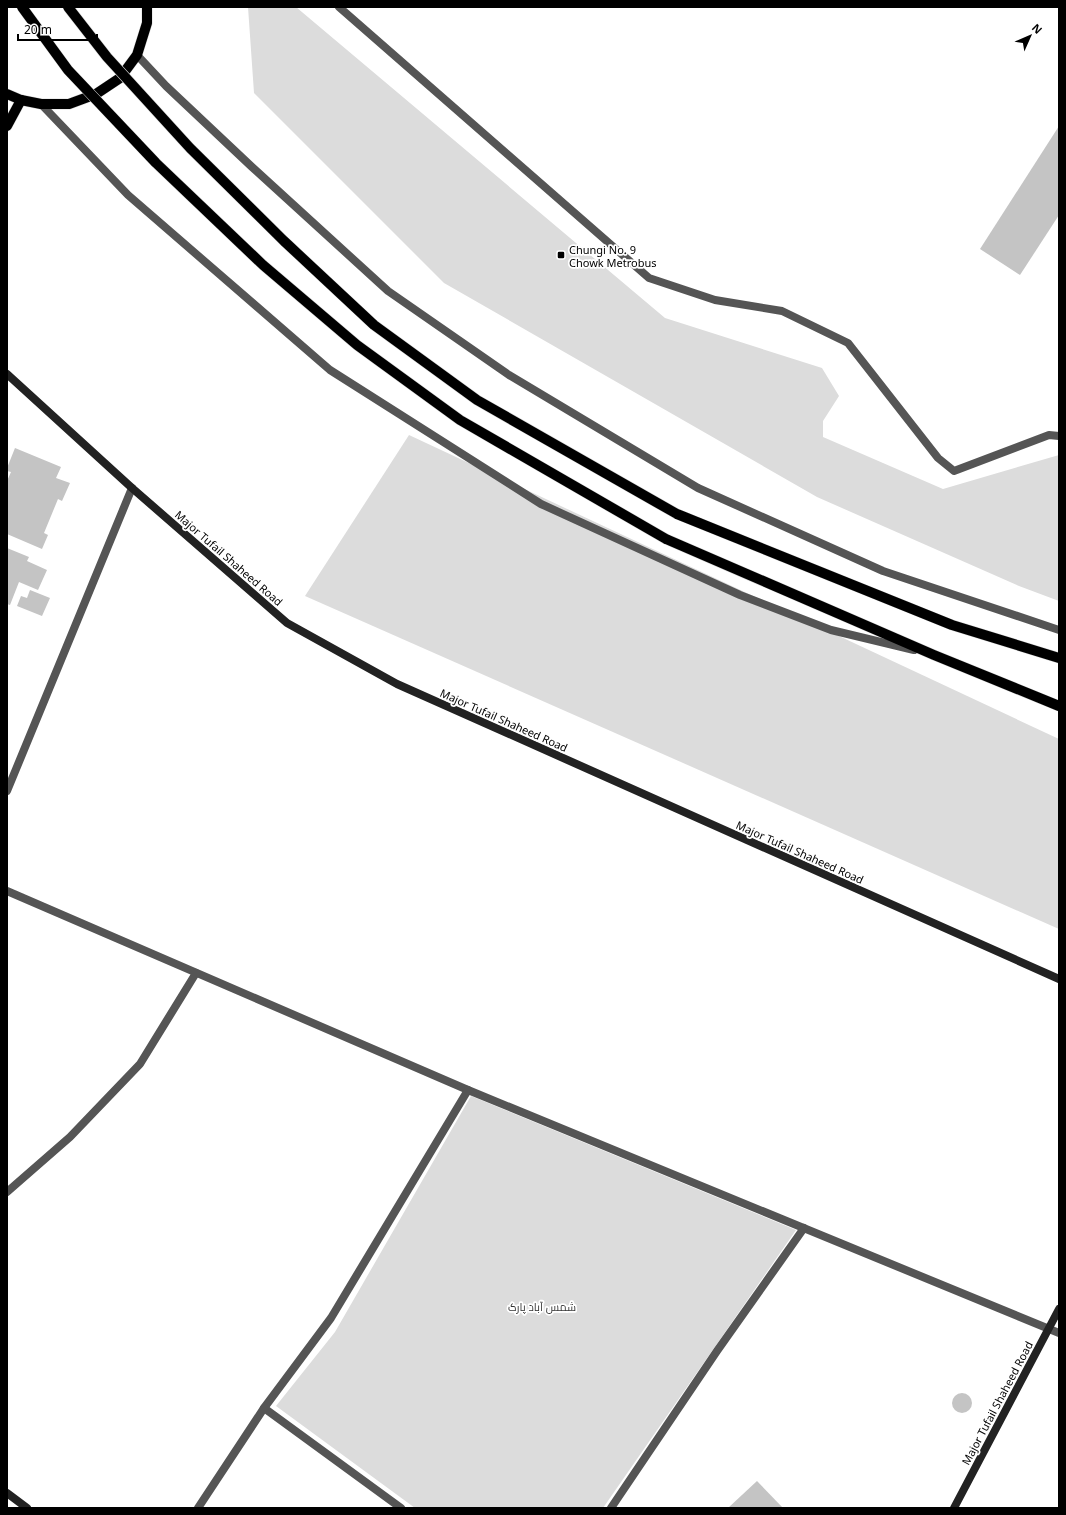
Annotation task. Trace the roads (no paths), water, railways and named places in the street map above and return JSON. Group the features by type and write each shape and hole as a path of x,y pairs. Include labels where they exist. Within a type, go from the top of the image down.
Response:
{"main road":[{"path":"22,7 68,70 156,162 263,265 357,345 460,420 666,539 934,655 1059,706"},
{"path":"68,7 107,57 190,148 284,242 374,325 478,400 677,514 952,624 1059,658"},
{"path":"7,94 21,100 40,104 69,104 96,94 120,78 137,55 147,23 147,7"},
{"path":"7,126 21,100"}],"street":[{"path":"339,7 649,278 715,300 782,311 848,344 938,458 954,471 1049,435 1059,436"},
{"path":"137,55 166,86 252,167 388,291 509,375 698,488 883,571 1059,630"},
{"path":"40,104 128,195 330,370 541,504 747,598 831,630 934,655"},
{"name":"Major Tufail Shaheed Road","path":"7,374 132,488 288,623 397,684 1059,980"},
{"path":"7,791 132,488"},
{"path":"7,891 468,1090 1059,1333"},
{"path":"7,1192 70,1137 140,1064 196,973"},
{"path":"198,1508 264,1408 331,1318 468,1090"},
{"path":"611,1508 717,1351 804,1228"},
{"name":"Major Tufail Shaheed Road","path":"954,1508 1059,1309"},
{"path":"264,1408 401,1508"},
{"path":"7,1493 27,1508"}],"place":[{"name":"Chungi No. 9 Chowk Metrobus","path":"561,255"}],"park label":[{"name":"شمس آباد پارک","path":"542,1306"}]}
